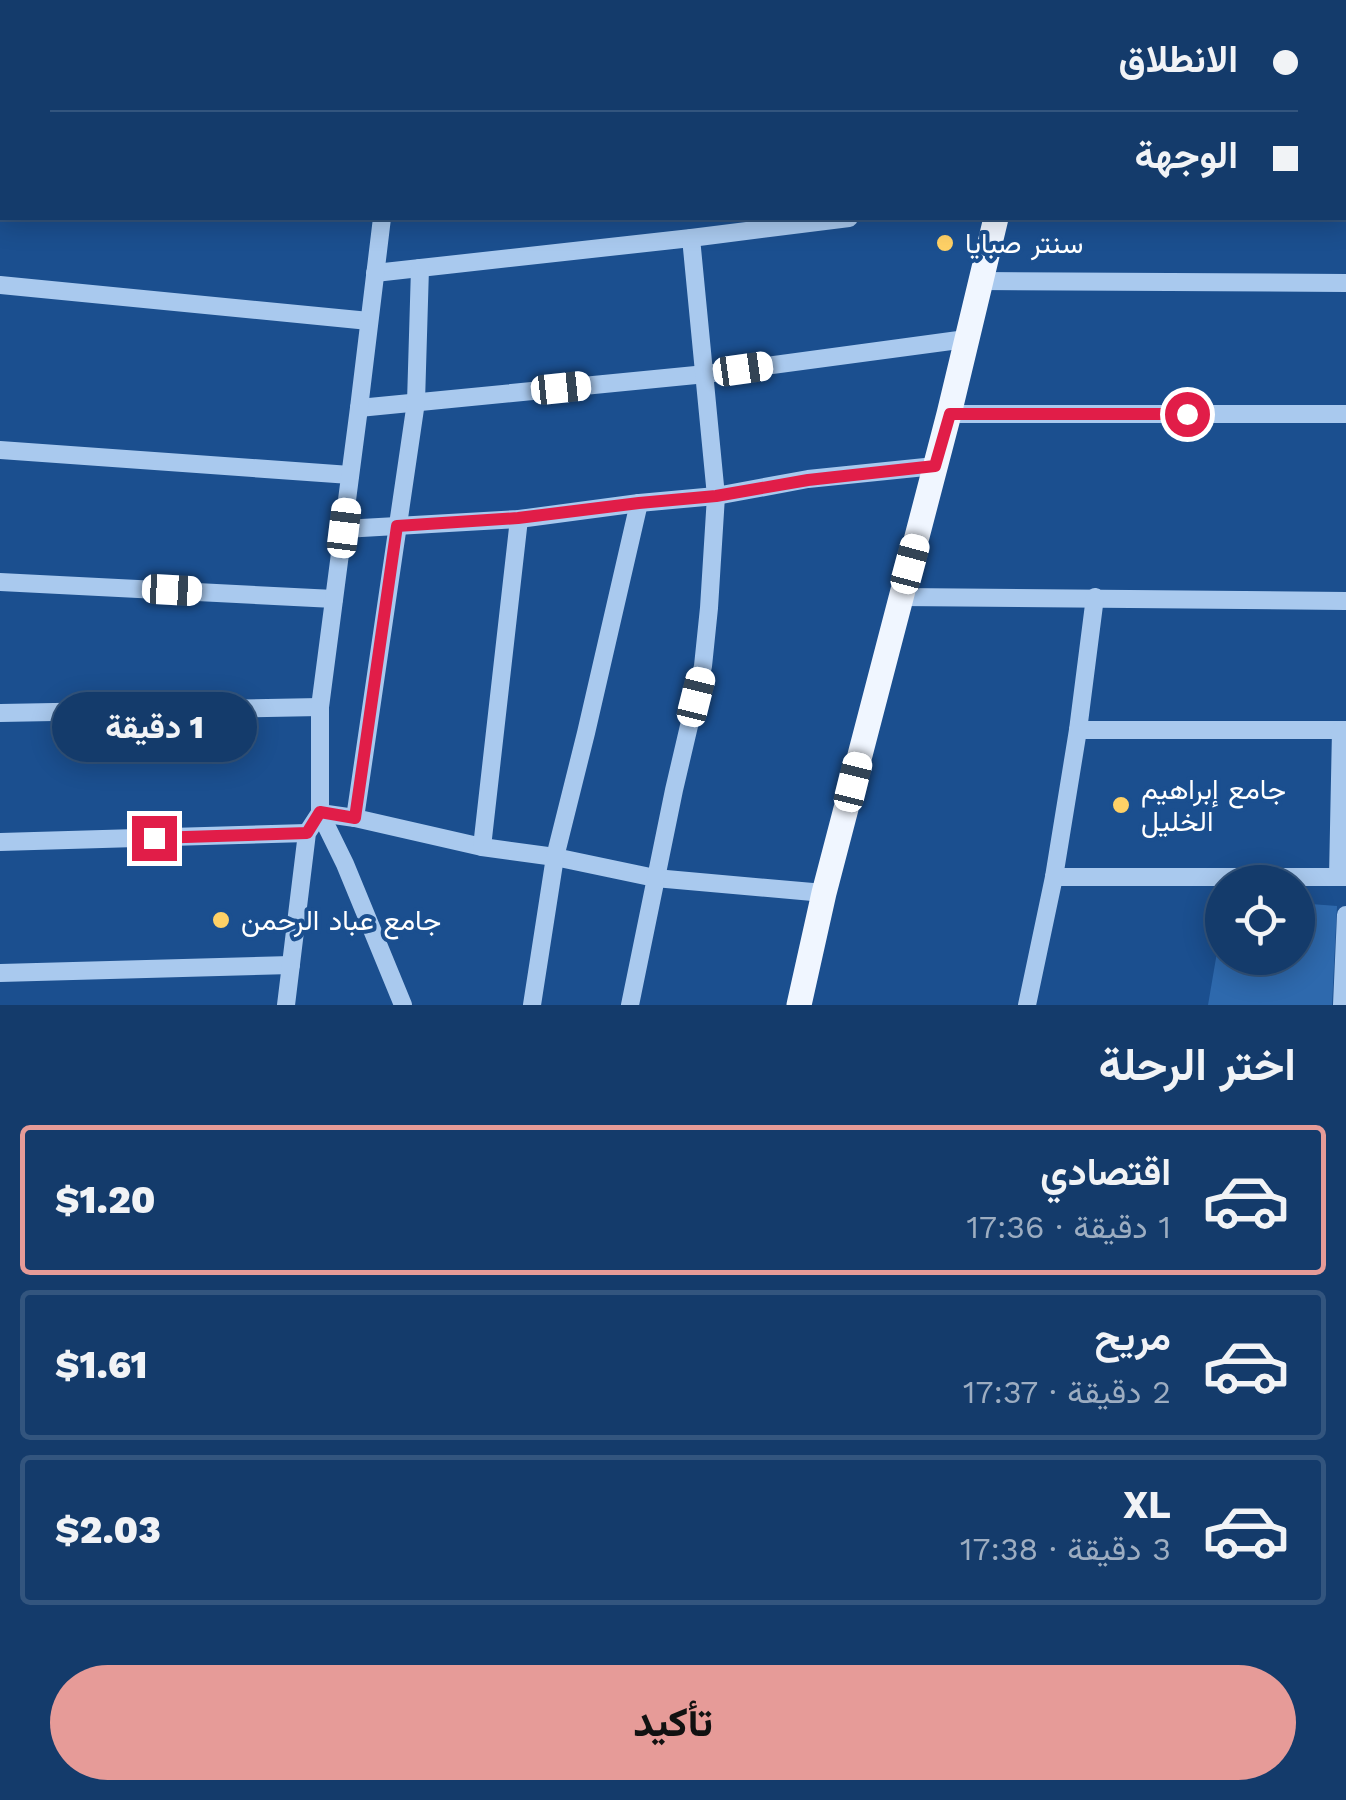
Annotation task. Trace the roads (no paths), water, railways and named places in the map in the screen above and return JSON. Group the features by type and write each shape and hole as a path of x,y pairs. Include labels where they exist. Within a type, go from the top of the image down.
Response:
{"main road":[{"path":"798,1005 950,414 995,220"}],"street":[{"path":"382,220 320,707 320,812 403,1005"},
{"path":"375,273 833,220"},
{"path":"630,1005 703,666 716,496 691,238"},
{"path":"355,818 416,402 420,268"},
{"path":"980,281 1346,283"},
{"path":"0,284 370,321"},
{"path":"360,408 706,374 966,339"},
{"path":"950,414 1346,414"},
{"path":"0,450 350,476"},
{"path":"344,528 518,518 935,466"},
{"path":"532,1005 555,857 639,503"},
{"path":"482,847 518,518"},
{"path":"0,582 334,598"},
{"path":"902,597 1346,601"},
{"path":"1027,1005 1054,876 1095,598"},
{"path":"0,713 320,707"},
{"path":"1054,876 1342,877 1343,730 1078,730"},
{"path":"320,812 482,847 555,857 655,878 824,894"},
{"path":"286,1005 307,833 320,812"},
{"path":"0,842 307,833"},
{"path":"1342,1005 1346,915"},
{"path":"0,972 291,965"}],"place":[{"name":"سنتر صبايا","path":"945,243"},
{"name":"جامع إبراهيم الخليل","path":"1121,805"},
{"name":"جامع عباد الرحمن","path":"221,920"}]}
